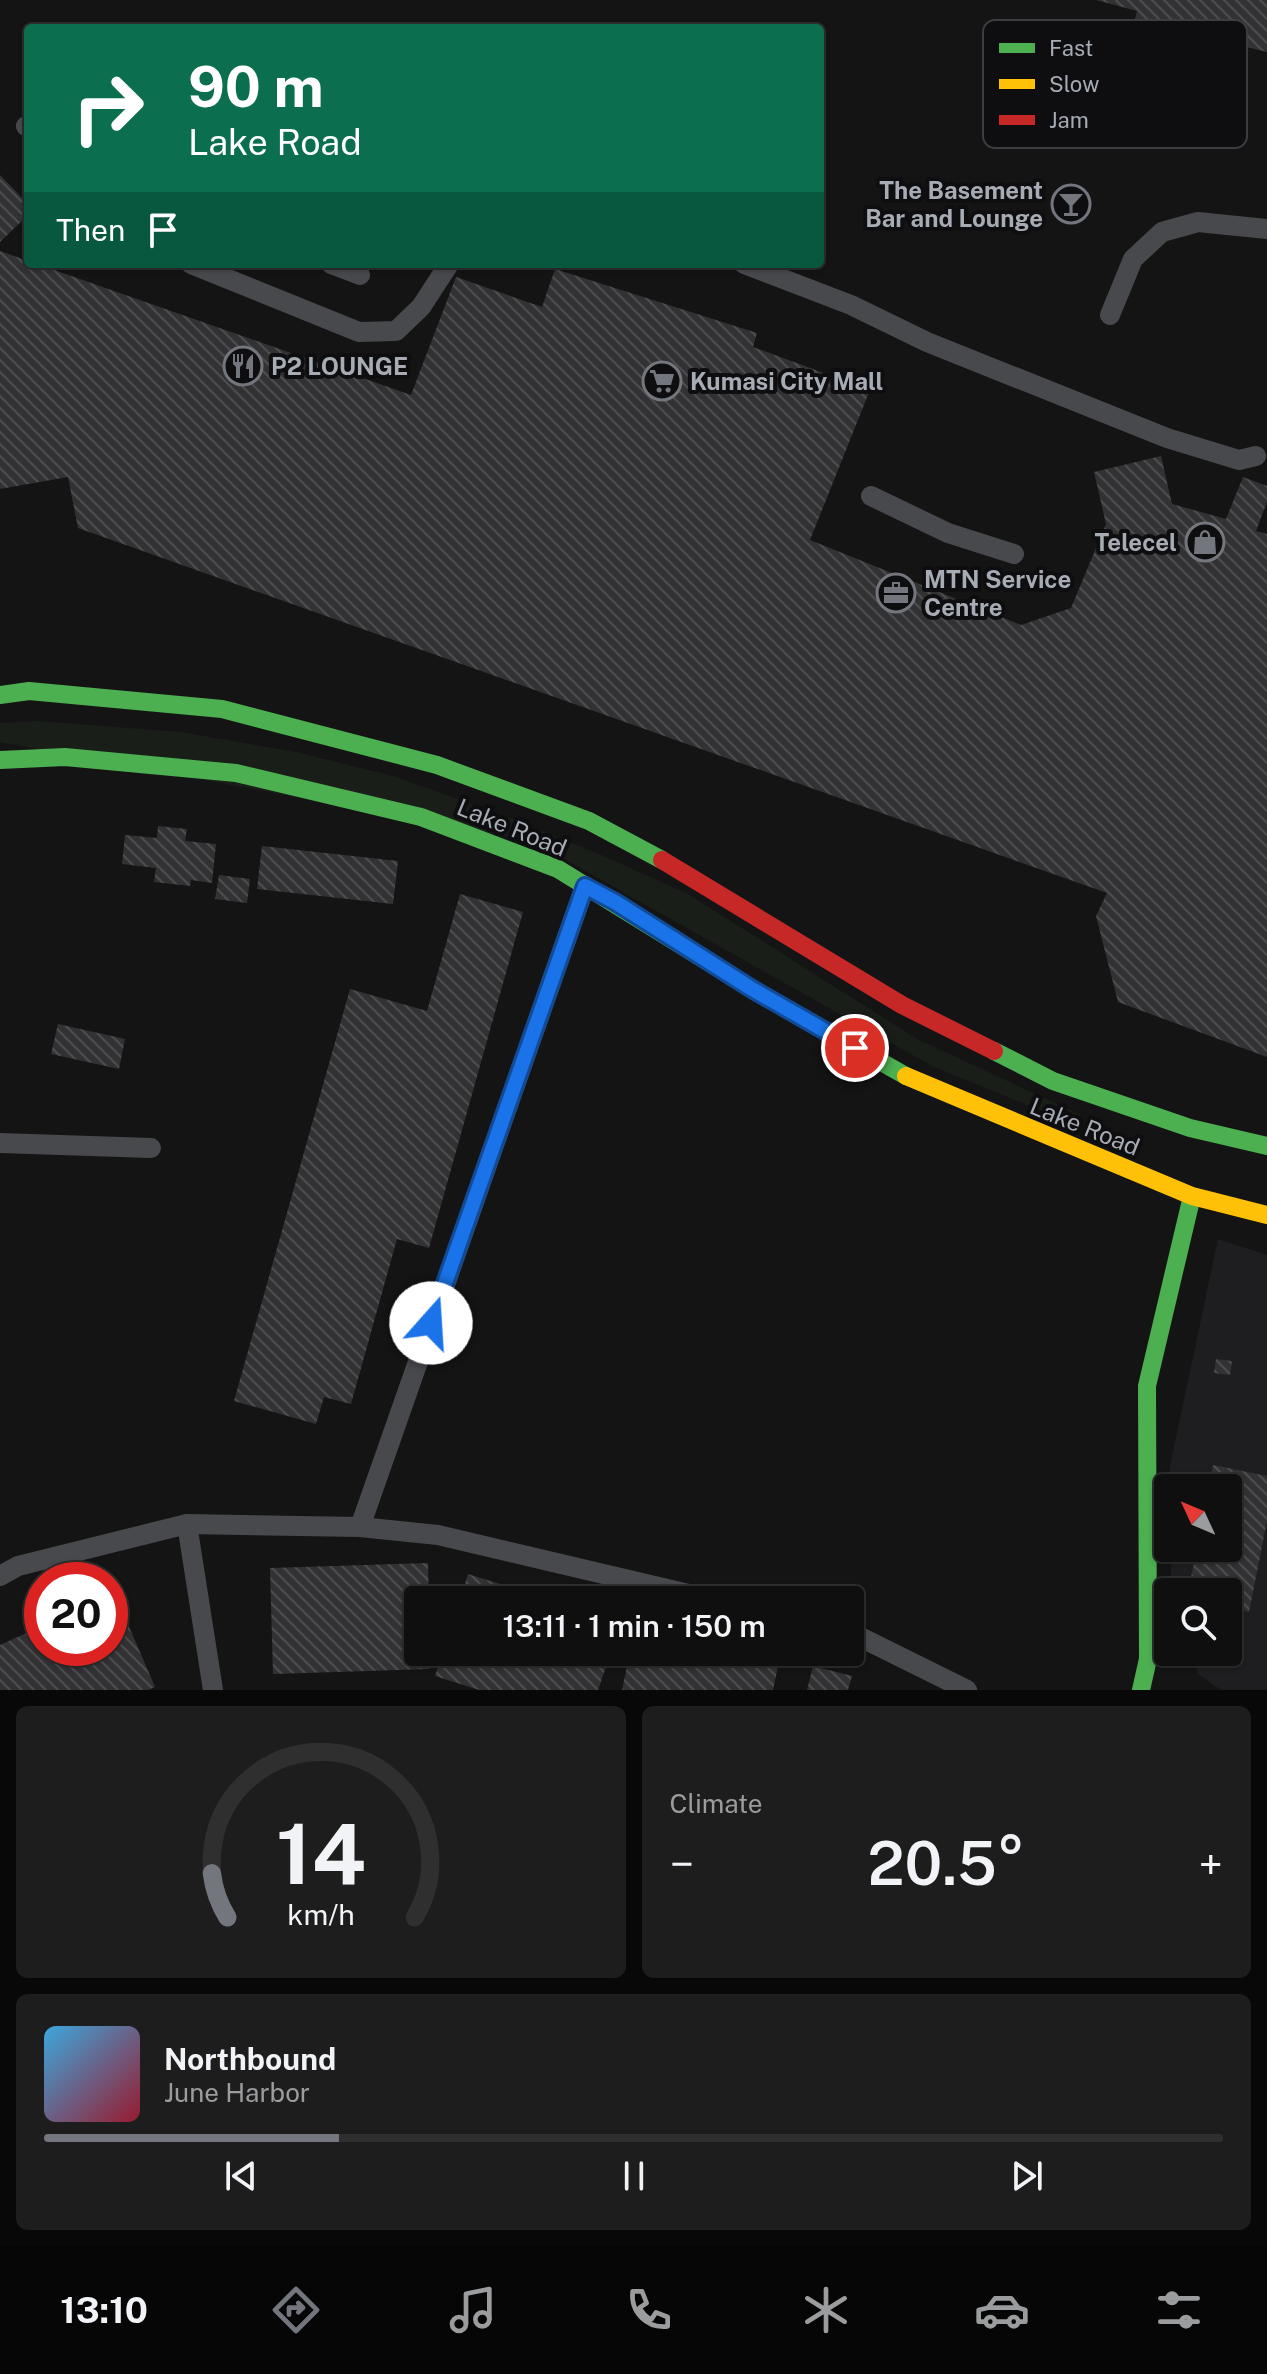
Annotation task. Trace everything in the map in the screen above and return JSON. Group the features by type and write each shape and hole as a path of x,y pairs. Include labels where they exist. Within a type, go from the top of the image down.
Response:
{"main road":[{"name":"Lake Road","path":"0,695 29,691 222,709 437,765 589,821 685,873 902,1005 1053,1081 1190,1128 1267,1146"},
{"name":"Lake Road","path":"0,760 65,757 236,773 421,817 558,869 752,989 907,1077 1192,1196 1267,1215"},
{"path":"1141,1690 1148,1659 1147,1386 1192,1196"}],"lane":[{"path":"1110,315 1133,259 1162,232 1198,222 1267,229"},
{"path":"201,268 359,332 396,331 421,307 446,268"},
{"path":"342,268 360,275"},
{"path":"754,268 851,305 927,342 1167,438 1239,460 1256,456"},
{"path":"871,496 948,533 1014,554"},
{"path":"360,1527 585,886"},
{"path":"0,1143 151,1148"},
{"path":"187,1524 213,1690"},
{"path":"0,1576 18,1566 187,1524 360,1527 438,1535 655,1586"},
{"path":"864,1639 967,1690"}],"shaded area":[{"path":"38,721 181,732 296,752 397,777 507,817 688,894 917,1039 1081,1115 1074,1124 932,1066 532,841 0,742 0,723"},
{"path":"1218,1239 1267,1255 1267,1690 1221,1690 1198,1674 1196,1666 1242,1666 1242,1578 1171,1577 1171,1562 1242,1562 1242,1474 1170,1474"}],"building":[{"path":"1096,0 1267,0 1267,52 1247,47 1247,20 1135,20 1137,11"},
{"path":"0,175 24,200 24,219 0,242"},
{"path":"0,251 24,260 24,268 48,268 411,395 456,277 542,307 555,269 757,333 753,347 870,390 810,540 1021,625 1071,608 1106,524 1094,472 1161,456 1172,504 1226,519 1243,477 1267,486 1267,502 1256,531 1267,534 1267,1057 1118,1002 1096,916 1107,893 78,528 68,477 0,489"},
{"path":"158,826 187,829 185,841 216,844 212,883 191,880 190,886 154,882 156,868 122,864 125,835 157,838"},
{"path":"262,846 398,861 393,904 257,889"},
{"path":"219,875 250,879 247,903 215,899"},
{"path":"460,894 523,912 429,1248 397,1239 351,1404 324,1397 316,1424 234,1401 350,989 427,1011"},
{"path":"58,1024 125,1039 119,1069 51,1054"},
{"path":"1216,1359 1232,1361 1230,1375 1214,1373"},
{"path":"1213,1465 1267,1476 1267,1521 1249,1612 1242,1611 1242,1578 1191,1578 1194,1562 1242,1562 1242,1474 1211,1474"},
{"path":"428,1563 429,1586 404,1586 404,1666 430,1666 430,1669 273,1674 270,1568"},
{"path":"468,1574 507,1586 464,1586"},
{"path":"128,1624 155,1687 148,1690 0,1690 0,1645 24,1634 24,1666 128,1666"},
{"path":"438,1666 606,1666 598,1690 479,1690 435,1676"},
{"path":"627,1666 778,1666 773,1690 622,1690"},
{"path":"813,1666 852,1676 848,1690 807,1690"}],"traffic: fast":[{"path":"0,695 29,691 222,709 437,765 589,821 662,860"},
{"path":"0,760 65,757 236,773 421,817 558,869 752,989 906,1076"},
{"path":"994,1051 1053,1081 1190,1128 1267,1146"},
{"path":"1141,1690 1148,1659 1147,1386 1192,1196"}],"traffic: slow":[{"path":"906,1076 1192,1196 1267,1215"}],"traffic: jam":[{"path":"662,860 902,1005 994,1051"}],"place":[{"name":"The Basement Bar and Lounge","path":"1071,204"},
{"name":"P2 LOUNGE","path":"243,366"},
{"name":"Kumasi City Mall","path":"662,381"},
{"name":"Telecel","path":"1205,542"},
{"name":"MTN Service Centre","path":"896,593"}],"route":[{"path":"431,1323 585,886 752,989 855,1048"}]}
